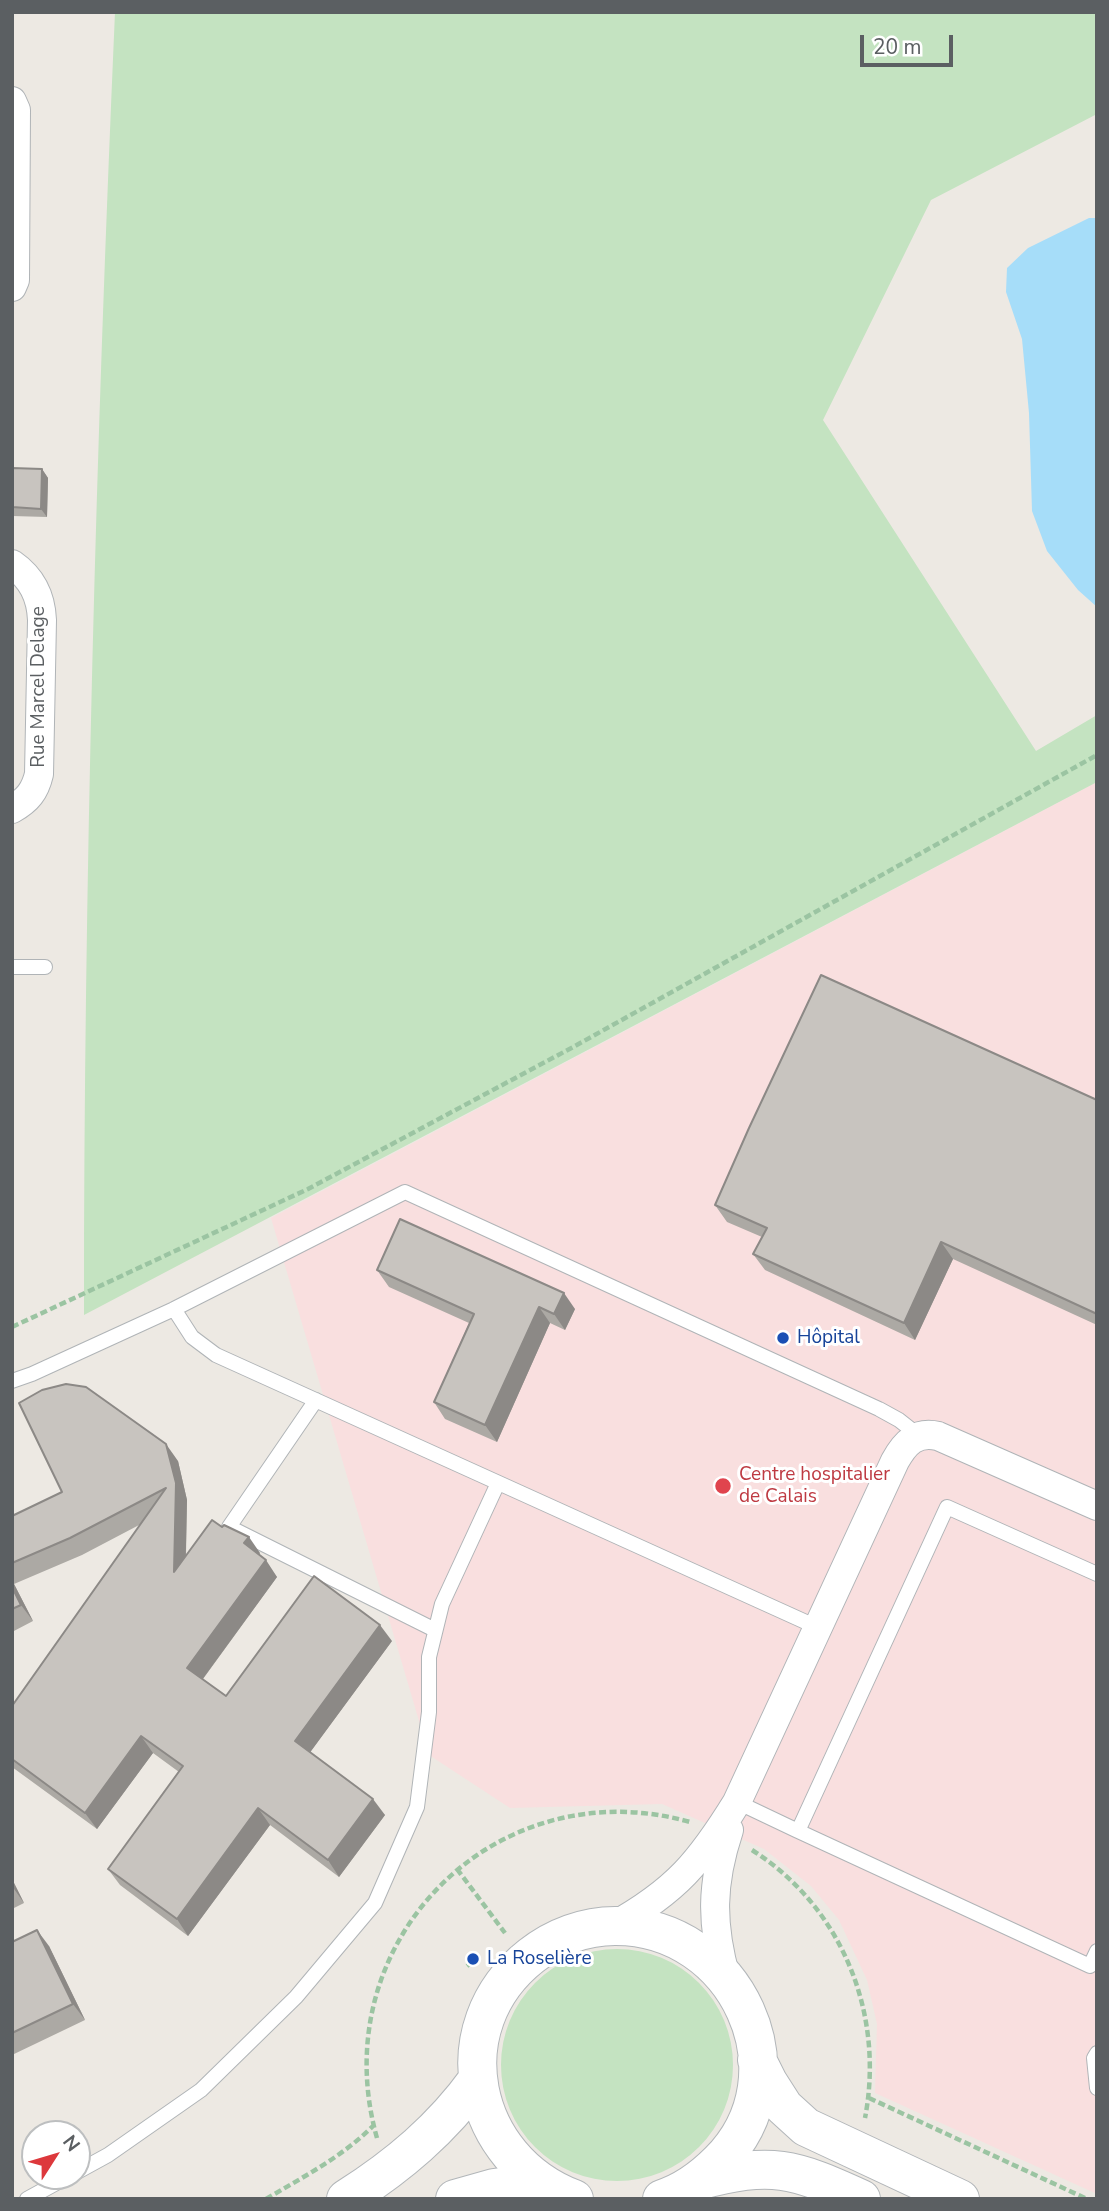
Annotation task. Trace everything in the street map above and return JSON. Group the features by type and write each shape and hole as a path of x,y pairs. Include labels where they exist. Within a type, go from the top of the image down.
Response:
{"street":[{"path":"12,101 16,110 15,279 12,288"},
{"name":"Rue Marcel Delage","path":"12,564 25,574 34,586 40,601 42,620 39,774 32,793 12,809"},
{"path":"613,1926 648,1906 687,1874 710,1845 737,1802 895,1461 908,1442 918,1435 928,1433 951,1440 1097,1506"},
{"path":"726,1978 715,1929 714,1896 721,1856 737,1802"},
{"path":"574,2199 538,2182 517,2164 494,2131 483,2106 478,2079 478,2053 487,2015 499,1991 515,1970 536,1952 560,1938 586,1929 613,1926 642,1928 669,1936 706,1957 735,1990 749,2016 756,2045 755,2095 743,2128 724,2157 698,2181"},
{"path":"757,2060 775,2095 794,2119 821,2136 960,2199"},
{"path":"346,2199 423,2142 453,2112 478,2079"},
{"path":"662,2199 698,2181 755,2169 784,2170 819,2180 861,2199"},
{"path":"455,2199 494,2188 538,2182"}],"lane":[{"path":"12,967 46,967"},
{"path":"12,1381 174,1309 405,1192 879,1409 918,1435"},
{"path":"174,1309 192,1337 216,1355 819,1628"},
{"path":"316,1400 229,1527 435,1630"},
{"path":"91,2164 201,2090 296,1997 375,1903 417,1807 429,1712 429,1657 442,1604 498,1483"},
{"path":"798,1831 947,1507 1097,1574"},
{"path":"737,1802 1093,1968 1097,1951"},
{"path":"1097,2053 1094,2058 1097,2088"},
{"path":"27,2199 43,2190"}],"path":[{"path":"12,1327 308,1189 575,1046 1097,755"},
{"path":"457,1869 507,1936"},
{"path":"467,1966 487,1951"},
{"path":"852,1969 870,2042 869,2098 855,2152"},
{"path":"869,2098 1087,2199"},
{"path":"266,2199 333,2159 356,2143 373,2126"}],"shaded area":[{"name":"Centre hospitalier de Calais","path":"1097,782 1097,2194 875,2093 877,2024 867,1980 839,1920 811,1886 764,1849 662,1804 510,1808 429,1755 271,1218"}],"green space":[{"path":"115,12 1094,12 1097,19 1097,114 931,200 823,420 1036,751 1097,715 1097,782 84,1315 92,664"},
{"path":"606,1949 628,1949 651,1954 682,1968 707,1991 728,2031 733,2065 731,2088 719,2120 707,2139 691,2155 651,2176 628,2181 606,2181 583,2176 552,2162 527,2139 506,2099 501,2076 501,2054 506,2031 520,2000 543,1975 583,1954"}],"water":[{"path":"1089,218 1097,218 1097,607 1078,590 1047,551 1032,511 1029,413 1022,339 1006,292 1007,268 1028,248"}],"building":[{"path":"12,468 42,469 41,509 12,507"},
{"path":"821,975 1097,1100 1097,1314 941,1242 904,1323 753,1254 767,1228 715,1205"},
{"path":"400,1219 564,1293 554,1314 539,1307 485,1425 434,1402 474,1314 377,1270"},
{"path":"66,1384 86,1387 166,1444 176,1483 174,1572 212,1520 222,1527 224,1525 249,1537 244,1543 266,1560 187,1668 226,1696 314,1576 380,1625 295,1741 373,1799 328,1860 258,1808 177,1919 108,1869 183,1766 141,1736 85,1813 12,1759 12,1706 166,1488 70,1538 12,1563 12,1516 62,1492 19,1403 42,1390"},
{"path":"12,1587 21,1605 12,1609"},
{"path":"37,1930 73,2004 12,2033 12,1942"}],"place":[{"name":"Hôpital","path":"783,1338"},
{"name":"Centre hospitalier de Calais","path":"723,1486"},
{"name":"La Roselière","path":"473,1959"}]}
